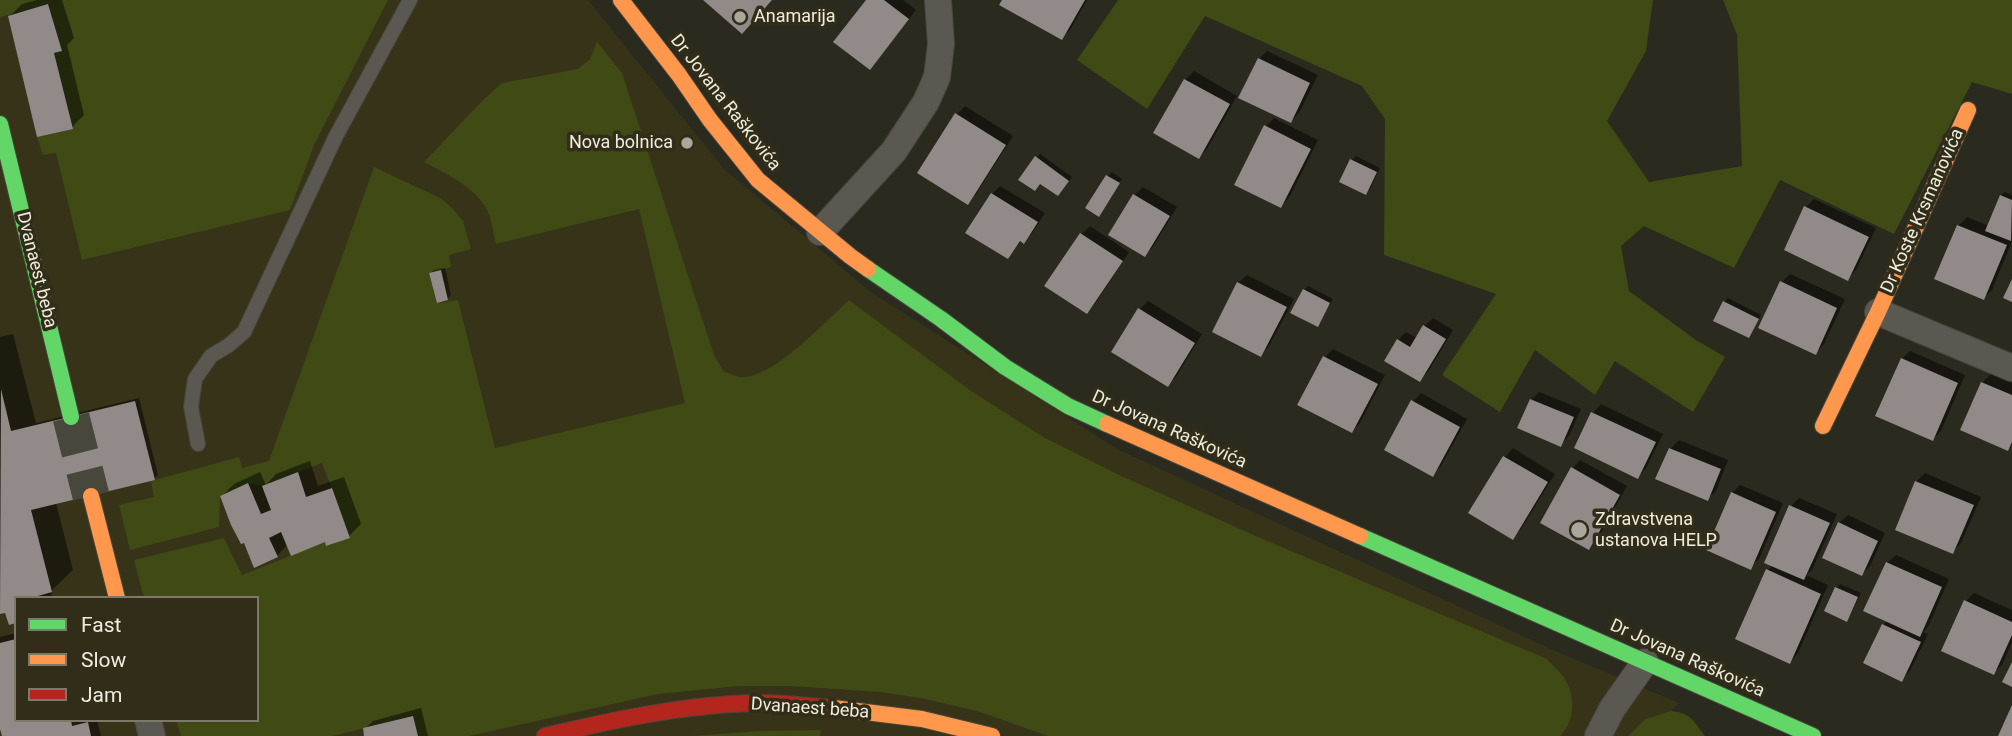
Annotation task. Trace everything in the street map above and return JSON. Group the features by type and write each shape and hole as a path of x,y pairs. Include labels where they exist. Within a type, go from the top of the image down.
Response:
{"street":[{"name":"Dr Jovana Raškovića","path":"621,0 758,180 850,256 1005,367 1068,406 1813,736"},
{"path":"820,232 894,151 926,102 937,77 941,44 938,0"},
{"name":"Dr Koste Krsmanovića","path":"1823,426 1878,312 1968,110"},
{"name":"Dvanaest beba","path":"0,124 71,417"},
{"name":"Dr Koste Krsmanovića","path":"1878,312 2012,368"},
{"path":"91,496 116,596"},
{"path":"1598,736 1612,709 1645,662"},
{"name":"Dvanaest beba","path":"545,736 640,716 751,703 816,706 906,716 957,725 992,736"}],"lane":[{"path":"198,444 191,407 195,379 211,356 244,332 336,136 411,0"}],"shaded area":[{"path":"0,0 588,0 724,169 871,292 1117,449 1553,650 1679,703 1671,711 1645,719 1628,736 0,736"}],"green space":[{"path":"0,0 388,0 314,145 290,210 82,260 56,153 43,155 37,137 73,128 54,53 62,51 49,5 0,17"},
{"path":"1118,0 1653,0 1646,51 1607,121 1649,182 1742,166 1737,35 1723,0 2012,0 2012,94 1972,82 1894,234 1780,180 1734,268 1644,226 1621,246 1629,291 1696,340 1725,357 1693,412 1615,361 1595,395 1535,350 1500,412 1442,375 1496,294 1384,255 1385,119 1362,86 1205,16 1147,109 1077,60"},
{"path":"597,42 622,73 714,355 724,372 739,377 752,376 766,370 813,335 849,300 971,391 1045,438 1117,474 1258,537 1547,659 1564,678 1571,695 1571,717 1565,730 1560,736 1048,736 977,711 921,698 880,692 791,686 738,686 658,694 469,736 418,736 412,716 333,736 181,736 177,722 259,722 259,596 143,596 134,560 224,538 242,575 325,542 327,546 350,537 322,463 262,486 248,483 220,496 219,527 130,550 119,505 154,497 151,481 239,457 242,468 269,461 374,167 442,199 463,221 471,249 449,255 451,267 429,274 437,303 458,300 495,448 685,403 639,209 496,244 489,214 475,194 424,162 502,83 578,69 590,59"},
{"path":"1671,711 1688,716 1705,736 1628,736 1645,719"},
{"path":"821,730 820,736 692,736 760,731"}],"building":[{"name":"Anamarija","path":"703,0 772,0 742,34"},
{"path":"866,0 884,0 909,19 870,70 833,42"},
{"path":"1002,0 1085,0 1062,40 999,5"},
{"path":"48,4 62,51 54,53 73,129 37,137 8,16"},
{"path":"1258,58 1310,83 1291,123 1238,98"},
{"path":"1184,79 1230,104 1199,159 1153,133"},
{"path":"955,113 1006,145 968,205 917,173"},
{"path":"1264,125 1311,149 1281,208 1234,185"},
{"path":"1035,156 1069,181 1058,196 1040,184 1035,191 1018,180"},
{"path":"1350,159 1377,172 1366,195 1339,182"},
{"path":"1106,175 1120,183 1099,217 1085,208"},
{"path":"991,193 1038,222 1024,244 1020,241 1008,259 965,233"},
{"path":"1133,194 1170,216 1145,257 1108,235"},
{"path":"2000,195 2012,200 2011,241 1985,231"},
{"path":"1804,206 1869,237 1848,281 1784,250"},
{"path":"1957,225 2007,245 1984,300 1934,279"},
{"path":"1080,233 1123,261 1087,314 1044,286"},
{"path":"441,270 448,300 437,303 429,273"},
{"path":"2012,279 2012,302 2003,298"},
{"path":"1780,281 1837,308 1816,355 1758,328"},
{"path":"1237,282 1287,307 1261,357 1212,332"},
{"path":"1303,289 1330,303 1318,327 1290,313"},
{"path":"1723,301 1759,319 1749,338 1713,321"},
{"path":"1138,308 1195,343 1168,387 1111,352"},
{"path":"1423,325 1446,339 1420,382 1384,361 1397,339 1410,347"},
{"path":"1323,356 1378,384 1352,433 1297,405"},
{"path":"1901,358 1958,383 1933,441 1875,416"},
{"path":"1981,382 2012,395 2012,442 2008,451 1960,430"},
{"path":"1,389 11,431 135,401 155,480 31,510 52,592 38,596 14,596 14,624 9,625 5,613 0,614"},
{"path":"1530,399 1574,417 1561,447 1517,428"},
{"path":"1411,400 1460,427 1433,477 1384,450"},
{"path":"1591,412 1656,442 1638,479 1574,448"},
{"path":"1669,448 1721,469 1708,501 1655,479"},
{"path":"1503,456 1548,482 1513,540 1468,513"},
{"path":"1571,467 1620,495 1589,550 1540,523"},
{"path":"298,472 306,497 332,488 350,538 326,546 325,542 291,556 281,532 269,538 278,557 254,568 244,543 241,544 231,525 220,496 248,483 261,514 271,510 262,486"},
{"path":"1915,481 1974,505 1953,554 1895,530"},
{"path":"1731,492 1776,512 1751,570 1706,550"},
{"path":"1789,505 1830,523 1804,580 1764,563"},
{"path":"1838,522 1878,541 1862,576 1822,558"},
{"path":"1886,562 1942,587 1920,637 1863,611"},
{"path":"1766,569 1821,594 1790,664 1735,639"},
{"path":"1835,587 1858,597 1847,622 1824,611"},
{"path":"1964,600 2012,622 2012,635 1994,675 1941,651"},
{"path":"1882,624 1921,642 1902,682 1863,663"},
{"path":"14,640 14,722 71,722 72,726 88,722 91,736 2,736 0,643"},
{"path":"2012,662 2012,687 2002,682"},
{"path":"2012,705 2012,736 1998,736"},
{"path":"413,716 418,736 364,736 363,728"}],"tunnel":[{"path":"71,417 91,496"}],"traffic: fast":[{"path":"0,124 71,417"},
{"path":"868,269 1005,367 1068,406 1107,424"},
{"path":"1360,536 1813,736"}],"traffic: slow":[{"path":"621,0 758,180 868,269"},
{"path":"1823,426 1878,312 1968,110"},
{"path":"1107,424 1360,536"},
{"path":"91,496 116,596"},
{"path":"833,708 922,719 992,736"}],"traffic: jam":[{"path":"545,736 622,719 726,704 762,703 833,708"}],"place":[{"name":"Anamarija","path":"740,17"},
{"name":"Nova bolnica","path":"687,143"},
{"name":"Zdravstvena ustanova HELP","path":"1579,530"}]}
